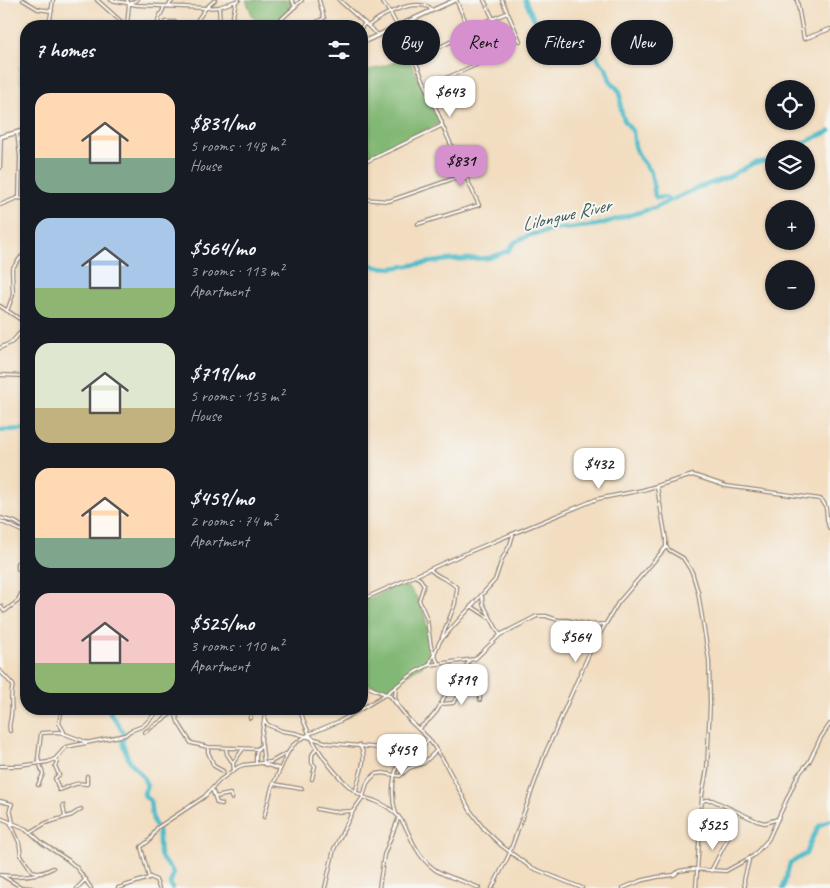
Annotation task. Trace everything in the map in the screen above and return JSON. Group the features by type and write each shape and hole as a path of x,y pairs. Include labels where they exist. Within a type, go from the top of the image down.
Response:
{"main road":[{"path":"412,20 454,0"},
{"path":"368,40 382,34"},
{"path":"1,137 20,131"}],"street":[{"path":"23,0 38,8 52,11"},
{"path":"50,20 53,0"},
{"path":"97,0 120,20"},
{"path":"111,0 129,4 206,8 238,0"},
{"path":"127,0 129,4 128,20"},
{"path":"129,4 137,0"},
{"path":"168,6 173,0"},
{"path":"197,20 215,0"},
{"path":"233,20 238,0"},
{"path":"292,0 295,6"},
{"path":"280,20 302,0"},
{"path":"319,0 324,18 320,20"},
{"path":"339,0 362,20"},
{"path":"381,0 394,20"},
{"path":"454,0 465,20"},
{"path":"426,87 478,64 495,54 502,38 484,0"},
{"path":"502,0 520,40"},
{"path":"797,0 804,39 830,29"},
{"path":"158,20 164,10 164,6"},
{"path":"219,6 220,20"},
{"path":"378,36 368,26 402,7 428,6 432,11"},
{"path":"492,19 507,13"},
{"path":"417,65 464,175 479,203 478,207 418,224"},
{"path":"368,161 441,126 442,123"},
{"path":"0,205 19,198 20,156 17,132"},
{"path":"0,168 1,137"},
{"path":"368,200 389,201 464,175"},
{"path":"7,311 13,295 12,269 20,258"},
{"path":"0,306 20,321"},
{"path":"0,348 12,342 20,332"},
{"path":"0,375 20,376"},
{"path":"368,597 429,569 597,499 656,486 689,476 697,476 726,486 820,499 827,502 827,524 830,529"},
{"path":"492,888 510,853 545,754 592,647 618,603 666,546 656,486"},
{"path":"0,520 15,522 20,525"},
{"path":"0,520 20,530"},
{"path":"440,641 497,577 502,559 513,534"},
{"path":"666,546 669,550 683,558 692,572 698,592 708,650 710,703 696,888"},
{"path":"429,569 439,578 452,582 457,588 454,604 429,665"},
{"path":"415,576 424,585 419,600 427,618 431,647 438,663"},
{"path":"482,596 483,604 500,635"},
{"path":"1,606 6,611 20,597"},
{"path":"471,606 485,616 489,616"},
{"path":"368,705 398,686 415,672 429,665 469,661 478,657 500,635 537,616 592,625 605,624"},
{"path":"454,690 469,661"},
{"path":"0,671 13,685 10,693 10,731"},
{"path":"398,686 395,696 398,706"},
{"path":"368,687 386,694 429,739 470,810 484,829 510,853 530,867 582,888"},
{"path":"441,704 454,703 459,696 454,690"},
{"path":"418,729 430,719 447,692 454,690 463,693 477,692 480,700"},
{"path":"61,715 60,723 65,733"},
{"path":"0,766 20,766 48,762 66,747 126,735 130,731 143,726 155,715"},
{"path":"145,732 167,715"},
{"path":"176,715 190,743 208,747 258,749"},
{"path":"264,764 262,745 265,715"},
{"path":"301,715 303,722 317,747 348,786 363,796 386,806 396,814 404,822 418,853 428,865 438,873 479,888"},
{"path":"264,817 266,804 280,769 293,745 309,734 350,715"},
{"path":"265,720 268,725 282,732 311,737 328,743 390,749 406,745 424,745 429,739"},
{"path":"745,888 744,880 747,863 768,840 798,775 807,765 830,724"},
{"path":"38,785 44,774 38,758 41,733 65,733 86,742"},
{"path":"256,763 258,749 262,745"},
{"path":"356,792 357,780 364,760 363,751 359,745"},
{"path":"396,814 392,800 394,774 398,764 405,761 408,757 411,745"},
{"path":"208,747 208,752 214,766 222,768 223,771"},
{"path":"225,747 233,763 234,771"},
{"path":"312,779 315,766 312,763 312,755 317,747"},
{"path":"233,763 243,749"},
{"path":"325,888 334,849 353,811 363,796 366,783 375,774 394,774 400,776 409,768 424,763 436,750"},
{"path":"264,764 287,754"},
{"path":"55,758 57,762 55,766 59,775 55,778 59,790 70,784 81,782 87,784 87,776"},
{"path":"150,877 141,847 150,840 157,828 204,797 220,780 243,765 256,763 280,769"},
{"path":"274,784 302,789"},
{"path":"212,789 216,803 222,804"},
{"path":"215,797 230,794 232,799"},
{"path":"702,802 712,800 762,823 778,819"},
{"path":"0,801 12,804 10,809 12,823 19,842 21,855 32,871 42,873"},
{"path":"63,805 65,817"},
{"path":"31,832 46,823 72,815 81,809"},
{"path":"317,809 334,812 353,811"},
{"path":"379,888 384,855 399,817"},
{"path":"0,818 31,832 42,843 78,868 92,888"},
{"path":"711,871 728,838"},
{"path":"623,888 657,877 674,875 679,871 698,869 726,871 750,858"},
{"path":"1,876 21,877 42,873 53,868"},
{"path":"1,876 21,887 32,888"},
{"path":"118,888 150,877 156,880 159,888"},
{"path":"77,888 86,879"}],"green space":[{"path":"246,0 292,0 292,8 278,20 255,20"},
{"path":"386,65 412,65 441,123 368,156 368,71"},
{"path":"398,585 409,588 420,603 427,624 429,646 423,665 410,672 386,691 368,684 368,599"}],"waterway":[{"path":"525,0 534,19 551,31 595,51 599,61 606,68 610,80 620,92 621,110 624,120 633,132 635,147 640,158 651,172 655,196 657,198 665,197 669,200"},
{"path":"19,67 20,81"},
{"name":"Lilongwe River","path":"810,140 830,131"},
{"name":"Lilongwe River","path":"368,263 377,267 392,268 447,260 489,258 508,251 515,242 530,235 553,230 597,225 654,208 700,187 726,178 754,163 765,161"},
{"name":"Lilongwe River","path":"0,430 20,429"},
{"path":"111,715 125,735 122,742 129,760 143,777 147,786 144,793 145,797 150,800 153,821 158,830 161,857 173,874 170,883 172,888"},
{"path":"783,888 790,863 806,854 819,826 830,820"}]}
